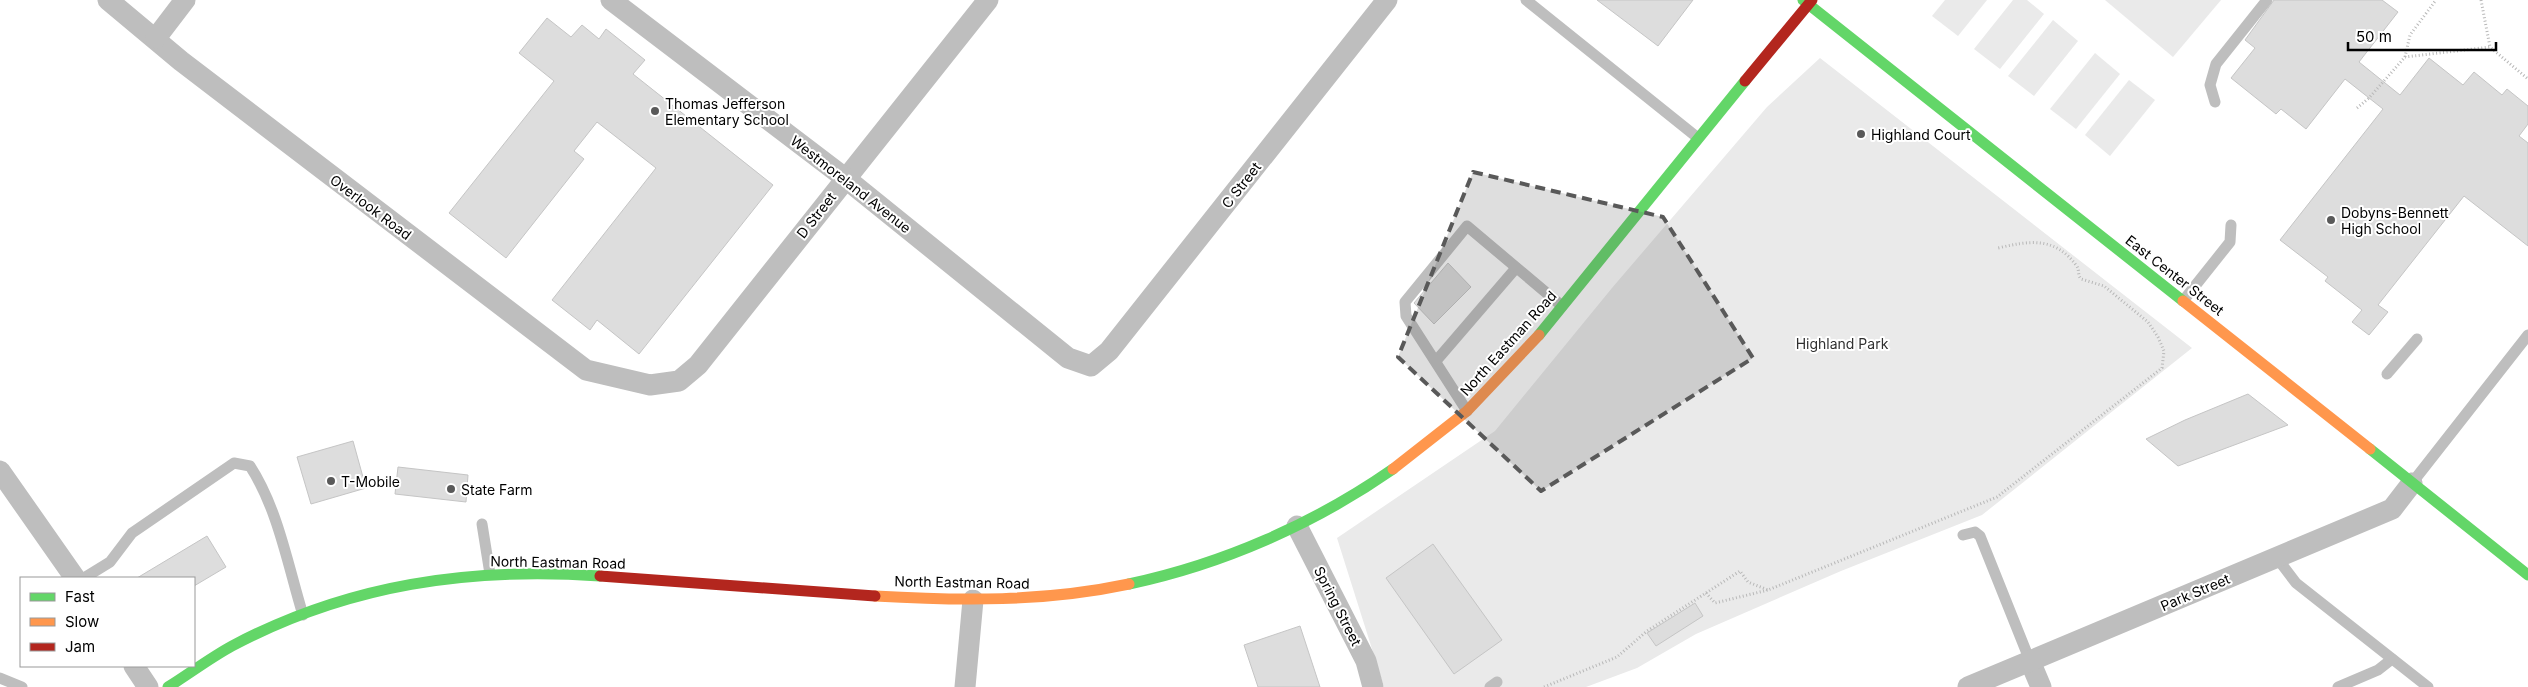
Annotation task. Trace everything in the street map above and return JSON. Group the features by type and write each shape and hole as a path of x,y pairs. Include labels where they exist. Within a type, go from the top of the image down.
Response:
{"main road":[{"name":"North Eastman Road","path":"168,687 233,646 302,615 393,588 451,577 576,575 842,594 973,600 1042,598 1095,591 1143,581 1224,556 1297,526 1374,482 1416,453 1467,411 1509,369 1562,306 1807,1"},
{"name":"East Center Street","path":"1807,1 2528,575"}],"street":[{"name":"Overlook Road","path":"108,0 156,38 181,62 586,370 650,385"},
{"path":"156,38 185,0"},
{"name":"Westmoreland Avenue","path":"611,0 844,178 1068,358 1091,366"},
{"name":"D Street","path":"650,385 679,381 698,365 844,178 988,0"},
{"name":"C Street","path":"1091,366 1109,351 1387,0"},
{"path":"0,471 74,577"},
{"name":"Park Street","path":"1968,687 2392,509 2412,483"},
{"name":"Spring Street","path":"1297,526 1366,661 1373,687"},
{"path":"965,687 973,600"},
{"path":"2030,661 2041,687"},
{"path":"135,667 148,687"}],"lane":[{"path":"1526,0 1698,138"},
{"path":"2215,102 2210,85 2216,64 2267,0"},
{"path":"1467,411 1406,316 1406,302 1467,226 1562,306"},
{"path":"2183,301 2230,242 2231,226"},
{"path":"1436,361 1516,268"},
{"path":"2412,483 2528,335"},
{"path":"2388,374 2417,339"},
{"path":"86,577 110,562 132,533 234,463 250,466 260,482 270,506 302,615"},
{"path":"482,524 490,575"},
{"path":"1963,535 1975,532 1980,536 2030,661"},
{"path":"2277,558 2296,583 2428,687"},
{"path":"2338,687 2378,670 2392,659"},
{"path":"0,678 22,687"}],"path":[{"path":"2357,108 2370,98 2405,57 2410,36 2436,0"},
{"path":"2481,0 2490,47 2528,79"},
{"path":"2405,57 2490,47"},
{"path":"1706,593 1715,603 1768,590 1997,497 2162,368 2164,351 2158,337 2148,322 2104,286 2081,279 2076,265 2057,249 2049,244 2031,241 1998,248"},
{"path":"1544,687 1616,657 1647,631 1740,571 1748,582 1768,590"}],"highlighted area":[{"path":"1473,172 1663,217 1753,358 1541,491 1398,357"}],"green space":[{"path":"1945,0 1987,0 1958,36 1932,16"},
{"path":"2013,0 2027,0 2044,14 2000,69 1974,49"},
{"path":"2105,0 2221,0 2173,57"},
{"path":"2053,20 2078,41 2034,96 2008,76"},
{"path":"2095,53 2120,74 2076,129 2050,109"},
{"name":"Highland Park","path":"1820,58 2192,348 1982,515 1841,571 1696,634 1637,668 1586,687 1384,687 1337,538 1495,431 1612,288 1767,107"},
{"path":"2129,80 2155,100 2110,156 2085,135"}],"building":[{"path":"1597,0 1693,0 1658,46"},
{"path":"2274,0 2382,0 2398,12 2359,62 2400,95 2429,58 2463,85 2474,72 2502,95 2507,89 2528,106 2528,124 2519,136 2528,143 2528,246 2464,196 2378,305 2388,312 2369,335 2352,322 2362,310 2325,281 2328,277 2280,240 2383,109 2345,79 2306,129 2281,109 2276,114 2231,78 2255,48 2245,40"},
{"path":"547,18 571,37 582,25 599,39 606,29 645,60 633,74 773,185 639,354 597,320 590,330 552,300 656,168 597,122 574,151 584,159 506,258 449,213 554,81 519,53"},
{"path":"1448,263 1471,287 1434,324 1414,303"},
{"path":"2248,394 2288,425 2178,466 2146,439 2185,420"},
{"path":"353,441 366,488 311,504 297,457"},
{"path":"398,467 468,475 466,502 395,494"},
{"path":"207,536 226,567 195,585 195,577 139,577"},
{"path":"1433,544 1502,640 1454,674 1386,578"},
{"path":"1695,603 1703,616 1656,646 1647,633"},
{"path":"1300,626 1320,687 1258,687 1244,645"}],"traffic: fast":[{"path":"1803,0 2183,301"},
{"path":"1539,335 1745,81"},
{"path":"2370,449 2528,575"},
{"path":"1129,584 1199,565 1267,540 1332,507 1393,469"},
{"path":"168,687 232,646 276,625 366,594 411,584 504,574 600,576"}],"traffic: slow":[{"path":"2183,301 2370,449"},
{"path":"1393,469 1467,411 1539,335"},
{"path":"875,596 1002,599 1066,594 1129,584"}],"traffic: jam":[{"path":"1745,81 1812,0"},
{"path":"600,576 875,596"}],"place":[{"name":"Thomas Jefferson Elementary School","path":"655,111"},
{"name":"Highland Court","path":"1861,134"},
{"name":"Dobyns-Bennett High School","path":"2331,220"},
{"name":"T-Mobile","path":"331,481"},
{"name":"State Farm","path":"451,489"}]}
